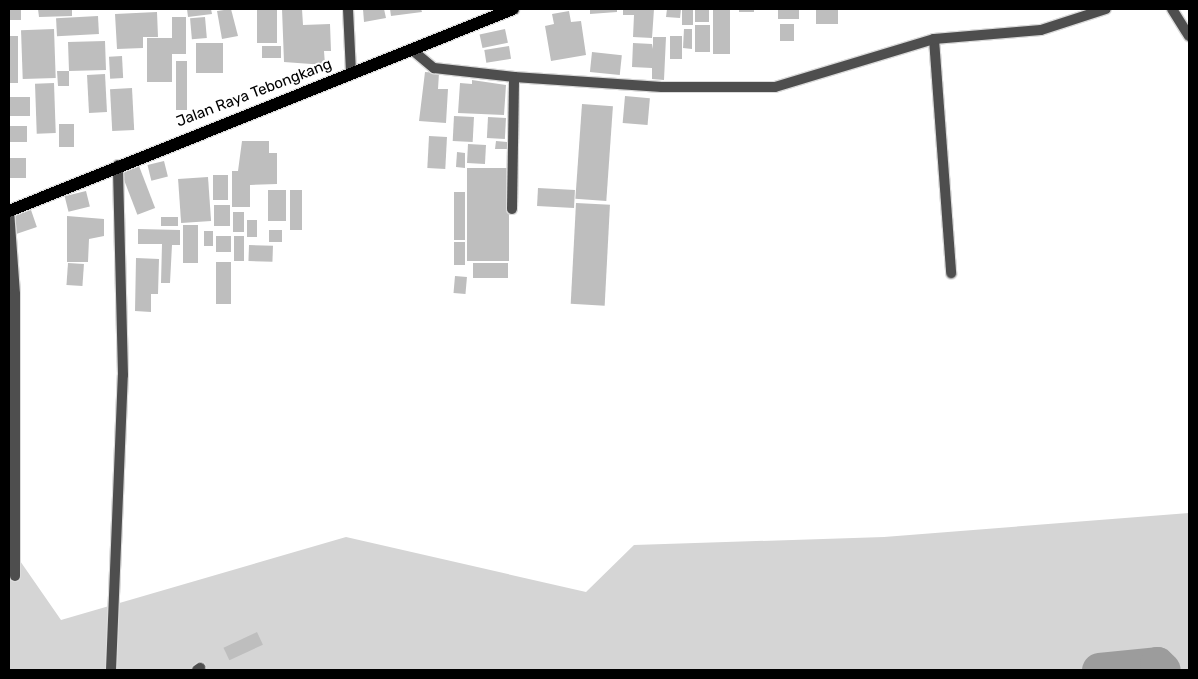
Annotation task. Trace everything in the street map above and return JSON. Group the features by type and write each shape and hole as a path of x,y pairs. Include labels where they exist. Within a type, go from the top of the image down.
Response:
{"main road":[{"name":"Jalan Raya Tebongkang","path":"9,210 513,9"}],"street":[{"path":"348,9 351,73"},
{"path":"411,49 434,68 514,77 662,87 786,87 934,39 1041,30 1106,9"},
{"path":"1172,9 1189,36"},
{"path":"934,39 950,273"},
{"path":"512,209 514,77"},
{"path":"111,670 124,375 118,165"},
{"path":"9,210 15,323 15,576"}],"shaded area":[{"path":"1189,513 1189,670 9,670 9,545 61,620 346,537 586,592 634,545 884,537"}],"building":[{"path":"9,9 21,9 21,20 9,20"},
{"path":"38,9 72,9 72,16 39,17"},
{"path":"187,9 211,9 212,14 188,17"},
{"path":"231,9 238,36 222,39 217,11"},
{"path":"257,9 277,9 277,43 257,43"},
{"path":"282,9 302,9 303,25 330,24 331,51 324,51 325,65 284,62"},
{"path":"363,9 384,9 386,18 364,22"},
{"path":"390,9 421,9 422,12 391,16"},
{"path":"590,9 617,9 617,12 590,14"},
{"path":"623,9 654,9 652,38 633,37 634,15 623,15"},
{"path":"667,9 681,9 680,18 666,17"},
{"path":"682,9 693,9 693,25 682,25"},
{"path":"695,9 709,9 709,22 695,22"},
{"path":"713,9 730,9 730,54 713,54"},
{"path":"739,9 754,9 754,12 739,12"},
{"path":"778,9 799,9 799,19 778,19"},
{"path":"816,9 838,9 838,24 816,24"},
{"path":"569,11 571,22 581,21 586,55 551,61 545,26 554,24 552,14"},
{"path":"157,12 158,37 143,37 143,48 117,49 115,14"},
{"path":"98,16 99,34 57,36 56,18"},
{"path":"172,17 186,17 186,54 172,54"},
{"path":"205,17 207,38 192,39 190,18"},
{"path":"780,24 794,24 794,41 780,41"},
{"path":"695,25 710,25 710,52 695,52"},
{"path":"54,29 56,78 23,79 21,30"},
{"path":"505,29 508,43 482,48 480,34"},
{"path":"684,29 692,29 692,49 683,48"},
{"path":"9,36 18,36 18,83 9,83"},
{"path":"670,36 682,36 682,59 670,59"},
{"path":"653,37 666,37 664,80 652,79 652,68 632,67 633,43 652,44 653,49"},
{"path":"147,38 172,38 172,82 147,82"},
{"path":"105,41 106,70 69,71 68,42"},
{"path":"196,43 223,43 223,73 196,73"},
{"path":"262,46 281,46 281,58 262,58"},
{"path":"509,46 511,59 486,63 484,50"},
{"path":"592,52 622,55 620,75 590,72"},
{"path":"122,56 123,78 110,79 109,57"},
{"path":"176,61 187,61 187,110 176,110"},
{"path":"57,71 69,71 69,86 58,86"},
{"path":"425,72 439,73 438,89 448,89 446,123 419,121"},
{"path":"105,74 107,112 89,113 87,75"},
{"path":"472,80 506,85 504,115 458,113 460,83 472,84"},
{"path":"54,83 56,133 37,134 35,84"},
{"path":"132,88 134,130 112,131 110,89"},
{"path":"625,96 650,98 648,125 623,123"},
{"path":"9,97 30,97 30,116 9,116"},
{"path":"582,104 613,106 606,201 575,199"},
{"path":"454,116 474,117 473,142 453,141"},
{"path":"488,117 506,118 505,139 487,138"},
{"path":"59,124 74,124 74,147 59,147"},
{"path":"9,126 27,126 27,142 9,142"},
{"path":"429,136 447,137 445,169 427,168"},
{"path":"242,141 269,141 269,153 277,153 277,184 250,185 250,207 232,207 232,171 238,171"},
{"path":"496,141 507,142 507,149 495,149"},
{"path":"468,144 486,145 485,164 467,163"},
{"path":"457,152 465,153 465,168 456,167"},
{"path":"9,158 26,158 26,178 9,178"},
{"path":"164,161 168,177 151,181 148,165"},
{"path":"139,166 155,208 137,215 121,173"},
{"path":"467,168 509,168 509,261 467,261"},
{"path":"213,175 228,175 228,200 213,200"},
{"path":"208,177 211,221 181,223 178,179"},
{"path":"538,188 575,190 574,208 537,206"},
{"path":"268,190 286,190 286,221 268,221"},
{"path":"290,190 302,190 302,230 290,230"},
{"path":"86,191 90,207 69,212 65,196"},
{"path":"454,192 465,192 465,240 454,240"},
{"path":"576,203 610,205 605,306 571,304"},
{"path":"214,205 230,205 230,226 214,226"},
{"path":"31,210 37,227 17,234 11,217"},
{"path":"233,212 244,212 244,232 233,232"},
{"path":"67,216 104,219 104,236 89,239 88,262 67,262"},
{"path":"161,217 178,217 178,226 161,226"},
{"path":"247,220 257,220 257,237 247,237"},
{"path":"183,225 198,225 198,263 183,263"},
{"path":"138,229 180,230 180,245 172,245 170,283 161,283 162,244 138,244"},
{"path":"269,230 282,230 282,242 269,242"},
{"path":"204,231 213,231 213,246 204,246"},
{"path":"216,236 231,236 231,252 216,252"},
{"path":"234,236 244,236 244,261 234,261"},
{"path":"454,242 465,242 465,265 454,265"},
{"path":"249,245 273,246 272,262 248,261"},
{"path":"136,258 159,259 158,294 151,294 151,312 135,311"},
{"path":"216,262 231,262 231,304 216,304"},
{"path":"68,263 84,264 82,286 66,285"},
{"path":"473,263 508,263 508,278 473,278"},
{"path":"455,276 467,277 465,294 454,293"},
{"path":"257,632 263,645 229,660 223,648"}],"waterway":[{"path":"1099,670 1157,664 1163,670"}]}
